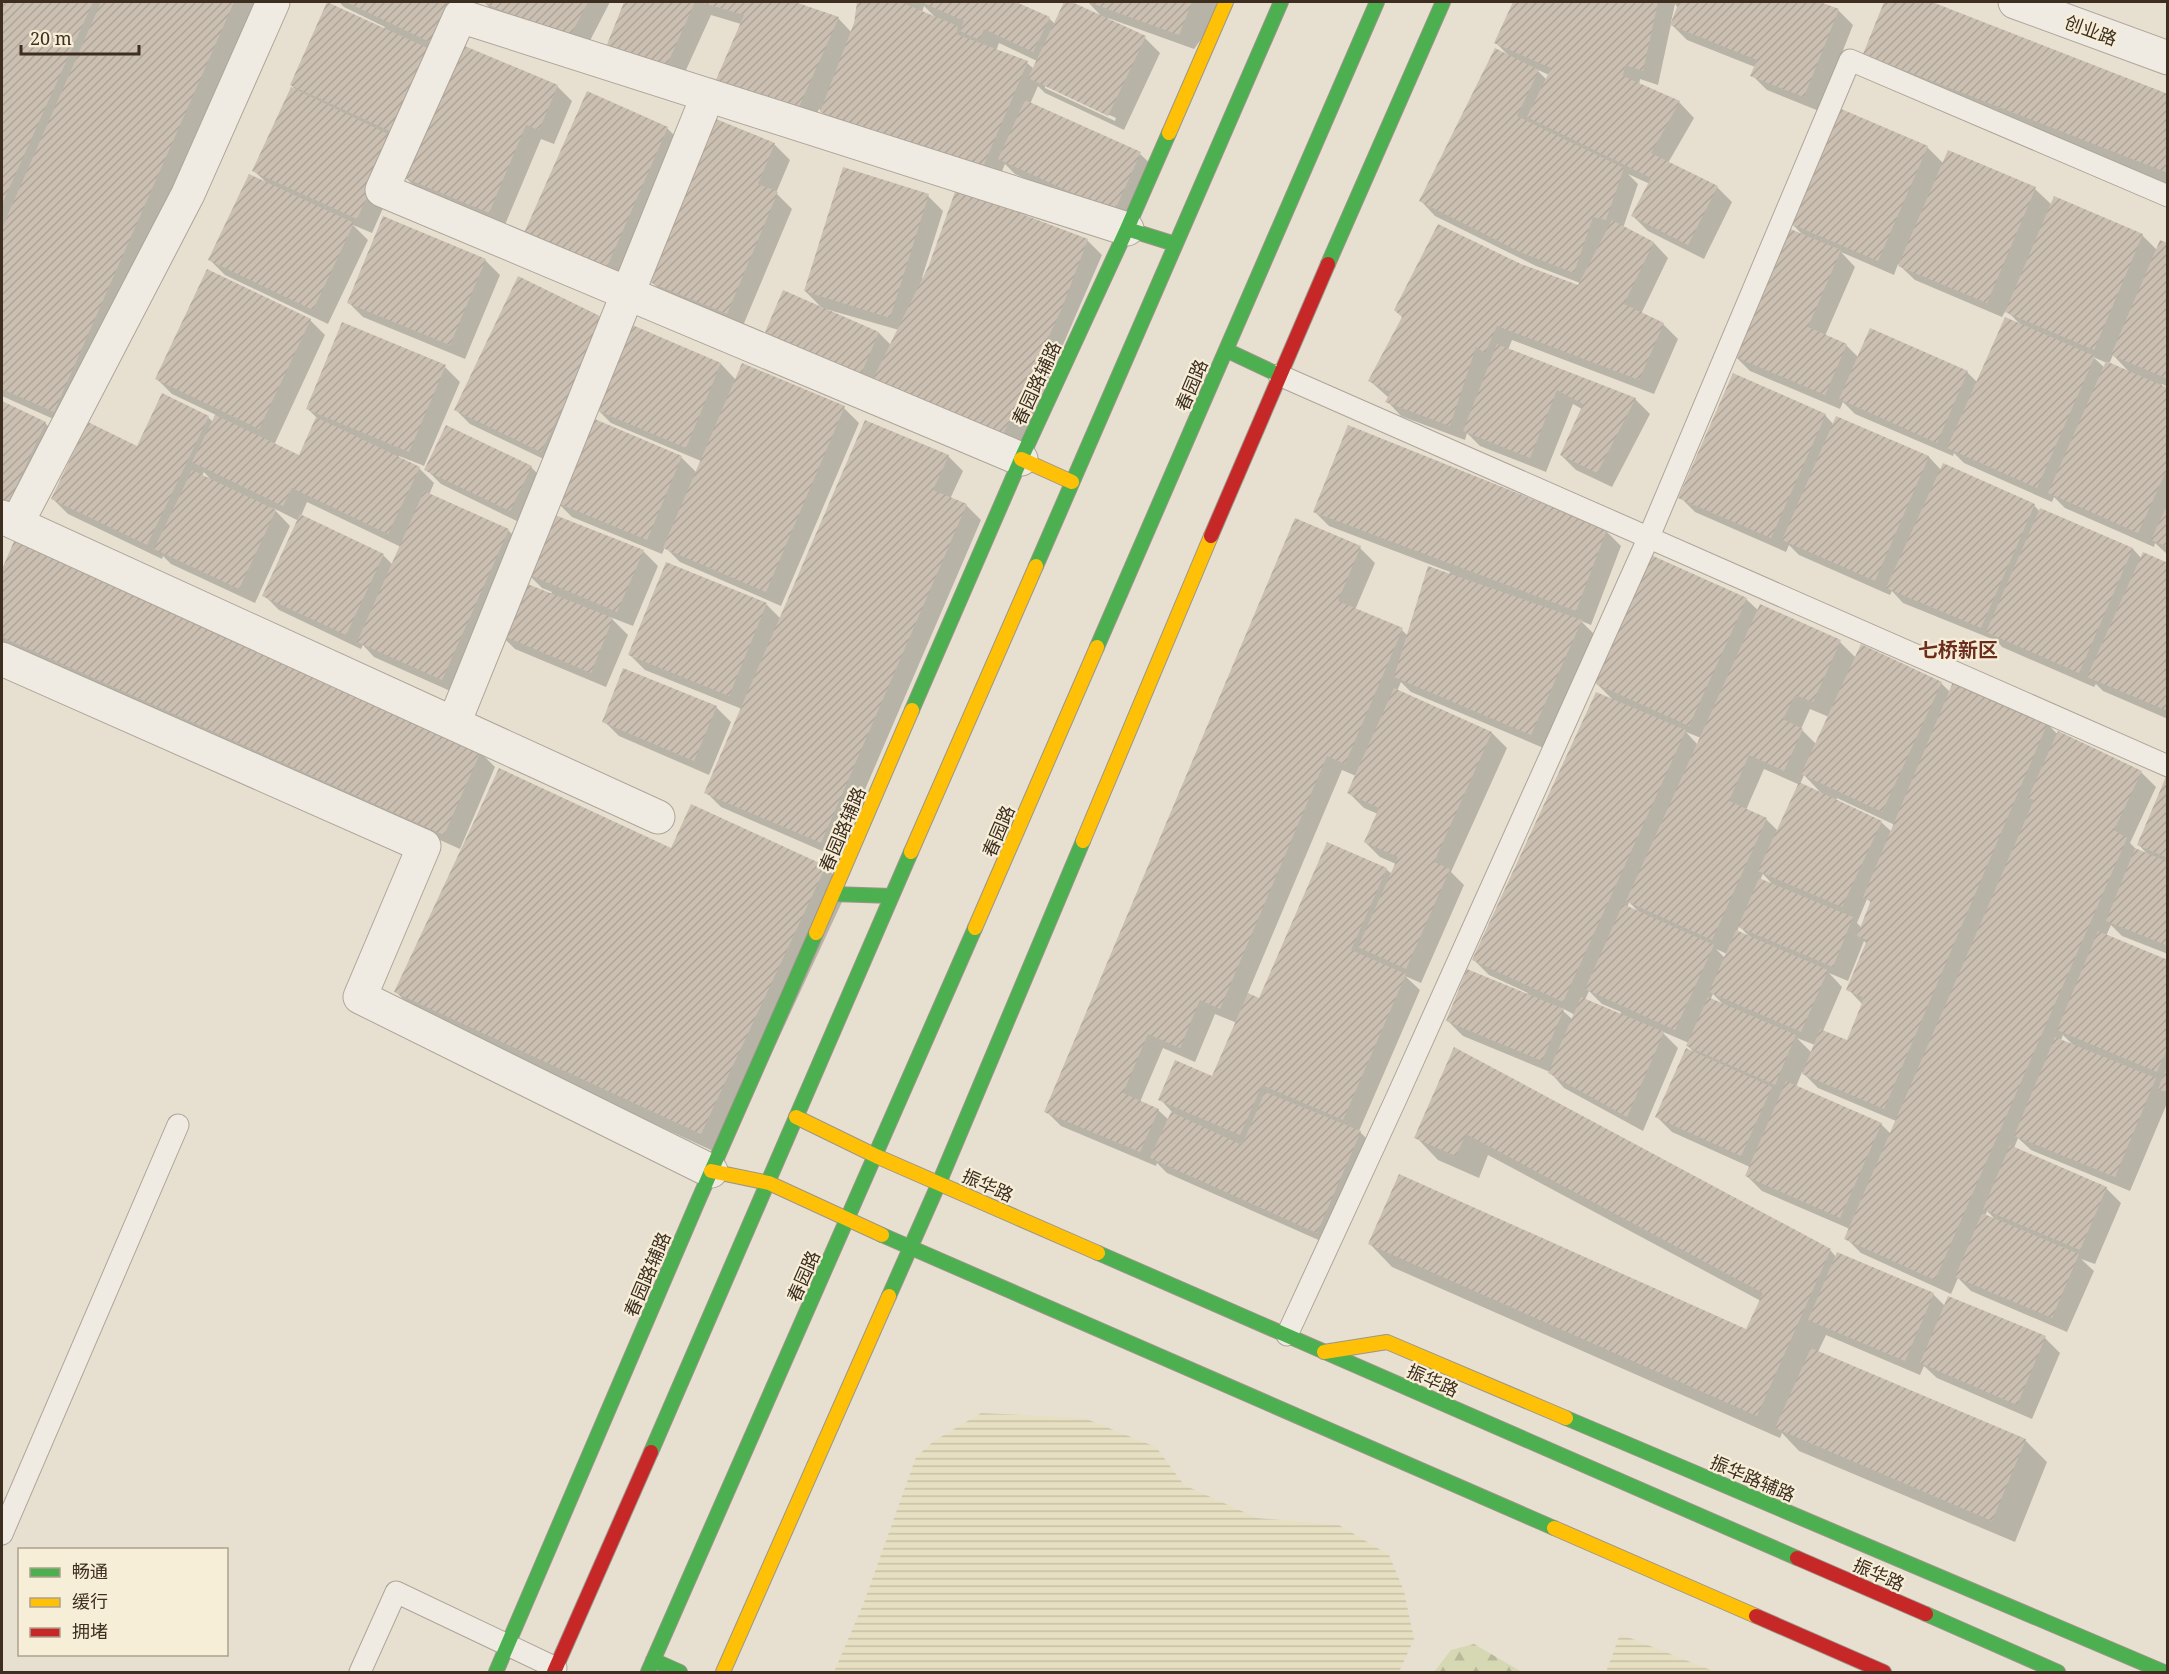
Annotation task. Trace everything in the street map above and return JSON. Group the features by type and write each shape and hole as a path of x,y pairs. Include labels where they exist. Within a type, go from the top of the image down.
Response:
{"main road":[{"name":"春园路辅路","path":"496,1672 1021,459 1127,229 1226,2"},
{"path":"555,1670 770,1183 796,1117 1281,2"},
{"name":"春园路","path":"651,1666 876,1156 1377,2"},
{"path":"723,1672 939,1183 1279,375 1443,2"},
{"path":"1127,229 1175,244"},
{"path":"1226,350 1279,375"},
{"path":"1021,459 1072,482"},
{"path":"833,894 892,896"},
{"name":"振华路","path":"796,1117 876,1156 2058,1672"},
{"path":"711,1171 770,1183 848,1220 1884,1672"},
{"name":"振华路辅路","path":"1324,1352 1387,1342 2164,1672"},
{"path":"1296,1415 1343,1451"},
{"path":"651,1666 680,1672"}],"street":[{"path":"273,2 188,194 9,520 658,817"},
{"name":"创业路","path":"2014,2 2168,58"},
{"path":"1021,459 382,190 464,9 708,95 1127,229"},
{"path":"454,723 708,95"},
{"path":"2,659 424,846 360,997 711,1171"}],"lane":[{"path":"1287,1335 1648,539 1850,60 2168,196"},
{"path":"1279,375 2168,766"},
{"path":"2,1534 178,1125"},
{"path":"360,1672 396,1592 555,1670"}],"shaded area":[{"path":"981,1413 1084,1418 1156,1447 1184,1485 1257,1518 1339,1525 1389,1555 1404,1591 1414,1639 1399,1672 834,1672 864,1602 916,1457 934,1441"},
{"path":"1620,1634 1716,1672 1606,1672"}],"green space":[{"path":"1474,1644 1522,1672 1434,1672 1451,1650"}],"building":[{"path":"2,2 93,2 2,204"},
{"path":"101,2 234,2 54,412 2,389 2,228"},
{"path":"327,2 432,50 394,133 290,85"},
{"path":"346,2 457,2 436,45"},
{"path":"484,2 588,2 566,44"},
{"path":"624,2 695,2 666,67 606,47"},
{"path":"700,2 795,2 839,17 798,109 715,82 744,15"},
{"path":"857,2 906,2 905,4 958,26 956,34 1028,61 982,169 820,112 854,23"},
{"path":"921,2 1016,2 1050,17 1033,52 984,29 979,40 960,31 964,21"},
{"path":"1064,2 1072,2 1146,36 1108,116 1028,78"},
{"path":"1088,2 1192,2 1179,35"},
{"path":"1513,2 1658,2 1643,71 1625,65 1623,76 1680,101 1651,153 1718,186 1688,245 1631,216 1651,178 1527,117 1551,68 1494,43"},
{"path":"1679,2 1820,2 1839,9 1804,97 1750,76 1757,60 1670,25"},
{"path":"1884,2 1932,2 2168,94 2168,173 1863,54"},
{"path":"460,44 558,85 539,130 526,125 489,213 405,178"},
{"path":"1495,48 1539,70 1517,116 1624,168 1606,220 1593,217 1574,273 1520,252 1419,201"},
{"path":"291,87 394,137 357,219 252,171"},
{"path":"587,91 668,127 606,269 524,233"},
{"path":"1025,100 1141,152 1114,212 998,159"},
{"path":"1839,108 1928,146 1878,261 1789,223"},
{"path":"716,119 775,143 758,184 778,192 727,314 649,282"},
{"path":"1948,150 2036,187 1987,303 1898,266"},
{"path":"843,167 929,194 890,318 804,291"},
{"path":"249,174 354,223 313,310 208,260"},
{"path":"956,189 1088,239 1062,308 1001,439 872,381 929,265"},
{"path":"2054,196 2143,234 2094,350 2005,312"},
{"path":"383,216 486,259 450,345 347,303"},
{"path":"1612,220 1654,242 1624,304 1664,323 1639,380 1497,326 1485,353 1476,347 1450,426 1385,402 1391,392 1368,381 1402,317 1394,310 1438,224 1521,264 1578,285"},
{"path":"1788,228 1841,250 1808,327 1847,344 1825,395 1733,356"},
{"path":"2160,240 2168,243 2168,379 2111,355"},
{"path":"207,269 311,319 259,429 155,379"},
{"path":"518,276 606,319 541,452 454,410"},
{"path":"783,290 879,332 861,374 765,332"},
{"path":"2005,317 2095,356 2037,488 1947,448"},
{"path":"342,322 446,365 409,452 306,409"},
{"path":"630,324 721,363 686,448 594,409"},
{"path":"1870,328 1968,371 1937,443 1839,399"},
{"path":"1497,344 1636,398 1597,473 1560,455 1583,404 1557,390 1530,458 1463,431"},
{"path":"2106,361 2168,388 2168,467 2138,533 2048,493"},
{"path":"742,363 845,406 766,592 663,548"},
{"path":"1733,373 1826,414 1771,538 1678,498"},
{"path":"162,393 209,416 147,545 51,499 88,422 137,446"},
{"path":"2,401 46,422 8,504 2,501"},
{"path":"215,415 299,455 316,417 420,467 388,534 292,488 283,506 192,462"},
{"path":"1836,416 1929,456 1875,581 1782,540"},
{"path":"590,417 682,456 647,540 555,502"},
{"path":"865,420 949,455 933,490 967,504 821,843 704,793"},
{"path":"446,425 532,466 510,511 424,470"},
{"path":"1348,425 1607,529 1576,611 1313,512"},
{"path":"1943,463 2035,504 1981,628 1886,588"},
{"path":"192,470 276,510 239,589 154,549"},
{"path":"424,491 509,529 442,680 357,642"},
{"path":"2168,503 2168,547 2151,540"},
{"path":"2040,508 2133,548 2079,673 1986,632"},
{"path":"550,513 644,550 617,612 525,573"},
{"path":"300,514 384,554 346,635 262,596"},
{"path":"1295,518 1361,546 1338,601 1403,628 1345,764 1327,756 1220,1009 1200,1000 1180,1048 1148,1034 1123,1093 1159,1109 1140,1152 1044,1112"},
{"path":"15,539 481,751 444,835 2,637 2,569"},
{"path":"2143,552 2168,563 2168,711 2087,677"},
{"path":"1651,555 1747,598 1689,726 1594,683"},
{"path":"666,562 767,603 729,696 628,655"},
{"path":"1428,566 1582,620 1531,735 1394,677"},
{"path":"520,581 613,618 591,673 499,634"},
{"path":"1760,604 1841,640 1813,702 1795,695 1783,719 1803,729 1784,771 1749,755 1729,801 1767,818 1712,940 1626,901"},
{"path":"1861,644 1942,682 1882,812 1801,774"},
{"path":"623,668 717,706 694,761 602,722"},
{"path":"1953,682 2048,722 1884,1109 1802,1074 1820,1029 1847,1040 1864,998 1846,990 1867,940 1857,936 1871,900 1863,897"},
{"path":"1394,688 1492,732 1434,862 1450,869 1406,969 1358,947 1398,857 1364,842 1379,808 1347,793"},
{"path":"1596,692 1686,730 1563,1002 1472,960"},
{"path":"2058,731 2142,771 2114,830 2127,838 1935,1280 1844,1239 2034,800 2028,798"},
{"path":"499,768 671,848 691,804 826,866 701,1134 394,992"},
{"path":"2168,772 2168,858 2137,845"},
{"path":"1799,782 1882,821 1842,907 1758,871"},
{"path":"1327,842 1387,868 1351,950 1406,974 1343,1120 1262,1085 1240,1135 1158,1100 1175,1060 1212,1076 1248,993 1259,998"},
{"path":"2135,848 2168,862 2168,946 2106,921"},
{"path":"1759,878 1853,917 1833,967 1738,927"},
{"path":"1623,904 1714,945 1675,1030 1585,989"},
{"path":"1736,930 1828,970 1801,1032 1709,992"},
{"path":"2098,931 2168,960 2168,1047 2157,1072 2057,1030"},
{"path":"1467,969 1564,1009 1542,1061 1446,1021"},
{"path":"1581,997 1664,1032 1627,1117 1548,1073"},
{"path":"1708,997 1796,1035 1775,1085 1686,1046"},
{"path":"2055,1037 2156,1078 2115,1177 2014,1136"},
{"path":"1454,1047 1831,1249 1757,1416 1368,1244 1399,1174 1746,1329 1763,1293 1466,1134 1456,1156 1414,1138"},
{"path":"1686,1048 1772,1087 1741,1156 1655,1117"},
{"path":"2168,1067 2168,1093 2158,1089"},
{"path":"1786,1081 1882,1123 1840,1218 1745,1176"},
{"path":"1265,1092 1361,1131 1317,1233 1150,1158 1171,1112 1242,1145"},
{"path":"2010,1145 2107,1187 2080,1250 1983,1209"},
{"path":"1982,1213 2079,1254 2052,1318 1955,1277"},
{"path":"1837,1252 1934,1293 1905,1361 1808,1320"},
{"path":"1948,1296 2046,1336 2017,1405 1920,1363"},
{"path":"1811,1348 2026,1439 1992,1521 1775,1428"}],"traffic: fast":[{"path":"1036,566 1281,2"},
{"path":"1097,647 1377,2"},
{"path":"1328,264 1443,2"},
{"path":"912,710 1021,459 1169,133"},
{"path":"1127,229 1175,244"},
{"path":"1226,350 1279,375"},
{"path":"889,1296 1083,841"},
{"path":"651,1452 911,852"},
{"path":"833,894 892,896"},
{"path":"648,1672 975,928"},
{"path":"496,1672 816,933"},
{"path":"882,1235 1554,1528"},
{"path":"1098,1253 1797,1558"},
{"path":"1566,1418 2164,1672"},
{"path":"1926,1614 2058,1672"},
{"path":"653,1660 680,1672"}],"traffic: slow":[{"path":"1169,133 1226,2"},
{"path":"1021,459 1072,482"},
{"path":"1083,841 1211,536"},
{"path":"911,852 1036,566"},
{"path":"975,928 1097,647"},
{"path":"816,933 912,710"},
{"path":"796,1117 876,1156 1098,1253"},
{"path":"711,1171 769,1183 882,1235"},
{"path":"723,1672 889,1296"},
{"path":"1324,1352 1387,1342 1566,1418"},
{"path":"1554,1528 1756,1616"}],"traffic: jam":[{"path":"1211,536 1328,264"},
{"path":"554,1672 651,1452"},
{"path":"1797,1558 1926,1614"},
{"path":"1756,1616 1884,1672"}],"district":[{"name":"七桥新区","path":"1958,649"}]}
